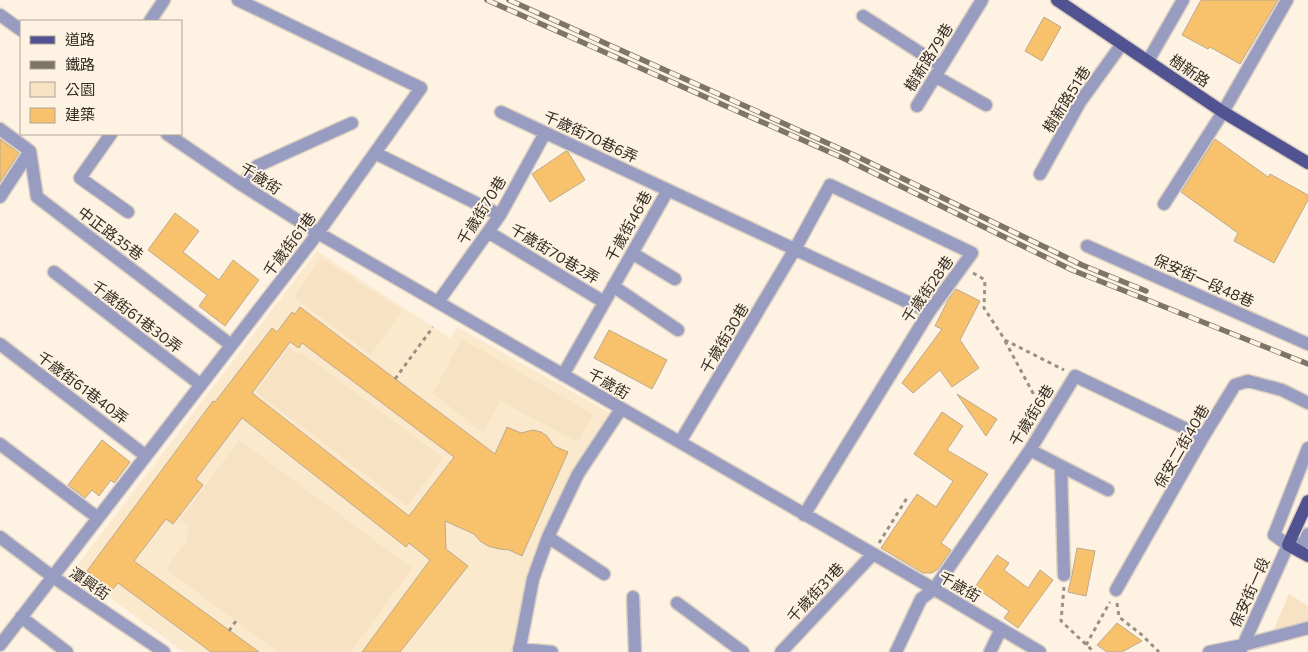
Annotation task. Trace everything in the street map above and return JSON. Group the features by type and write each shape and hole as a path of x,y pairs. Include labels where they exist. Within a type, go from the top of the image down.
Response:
{"main road":[{"name":"樹新路","path":"1057,0 1223,112 1308,164"},
{"name":"保安街一段","path":"1288,545 1308,501"},
{"path":"1288,545 1308,556"}],"street":[{"path":"151,20 164,0"},
{"name":"千歲街61巷","path":"0,645 318,233 421,88 238,0"},
{"name":"樹新路79巷","path":"917,106 982,0"},
{"path":"1148,61 1183,0"},
{"path":"1164,204 1223,112 1288,0"},
{"path":"0,15 20,29"},
{"path":"863,16 986,105"},
{"name":"樹新路51巷","path":"1040,174 1080,102 1122,44"},
{"name":"千歲街70巷6弄","path":"501,112 668,190"},
{"path":"242,185 257,166 352,123"},
{"path":"0,129 30,151 0,197"},
{"name":"千歲街70巷","path":"438,302 500,215 546,133"},
{"path":"110,135 80,178 128,212"},
{"name":"千歲街","path":"168,135 242,185 318,233 1040,652"},
{"name":"中正路35巷","path":"30,151 37,197 231,345"},
{"path":"375,153 500,215"},
{"name":"千歲街28巷","path":"795,249 830,185 972,253 928,312 804,515"},
{"name":"千歲街46巷","path":"563,375 668,190 928,312"},
{"name":"千歲街70巷2弄","path":"488,232 604,302"},
{"name":"保安街一段48巷","path":"1087,246 1308,344"},
{"name":"千歲街30巷","path":"680,442 795,249"},
{"path":"632,253 675,279"},
{"name":"千歲街61巷30弄","path":"54,272 201,385"},
{"path":"613,286 678,330"},
{"name":"千歲街61巷40弄","path":"0,344 146,456"},
{"path":"1075,376 1203,437"},
{"name":"千歲街6巷","path":"896,652 921,598 934,589 1030,450 1075,376"},
{"name":"保安二街40巷","path":"1116,591 1203,437 1235,385 1248,382 1282,390 1308,403"},
{"path":"552,652 519,650 533,579 548,537 578,474 621,409"},
{"path":"0,444 98,518"},
{"name":"保安街一段","path":"1308,448 1274,536 1288,545 1304,543 1308,534"},
{"path":"1030,450 1108,490"},
{"path":"1061,466 1064,575"},
{"path":"548,537 604,574"},
{"name":"潭興街","path":"0,538 52,577 164,652"},
{"name":"保安街一段","path":"1241,649 1288,545"},
{"name":"千歲街31巷","path":"781,652 873,554"},
{"path":"633,597 635,652"},
{"path":"677,603 743,652"},
{"path":"21,617 67,652"},
{"path":"1209,652 1241,649 1308,628"},
{"path":"990,652 1002,629"}],"path":[{"path":"962,266 986,280 984,308 1005,340 1047,421"},
{"path":"395,379 433,327"},
{"path":"1005,340 1075,376"},
{"path":"873,554 907,498"},
{"path":"1064,575 1061,621 1094,652"},
{"path":"1086,644 1116,591"},
{"path":"1116,591 1117,608 1120,617 1142,635 1158,652"},
{"path":"230,631 236,621"}],"shaded area":[{"path":"317,251 450,338 457,327 612,414 573,473 515,652 184,652 73,571"}],"green space":[{"path":"321,258 402,310 371,355 294,297"},
{"path":"462,339 593,414 578,442 500,401 483,433 433,393"},
{"path":"289,347 298,355 301,352 443,458 407,506 256,392"},
{"path":"239,440 412,568 351,652 278,652 166,569 187,540 188,525 180,520"},
{"path":"1289,594 1308,606 1308,623 1274,629"}],"building":[{"path":"1201,0 1278,0 1240,64 1210,47 1208,49 1182,35"},
{"path":"1044,17 1061,27 1042,61 1025,51"},
{"path":"0,139 19,153 0,182"},
{"path":"1215,139 1268,177 1270,174 1308,195 1308,200 1274,263 1234,241 1238,233 1181,192"},
{"path":"566,151 585,180 550,202 532,174"},
{"path":"175,213 199,231 183,252 219,280 233,260 259,280 225,326 199,306 207,295 148,250"},
{"path":"956,289 980,301 960,340 979,368 952,387 940,370 913,393 902,383 942,329 935,326 948,300"},
{"path":"300,307 495,454 507,427 521,433 533,430 541,432 547,436 554,446 568,452 522,556 509,550 488,546 474,534 445,521 446,549 468,566 400,652 362,652 430,560 409,543 406,547 242,418 196,479 203,485 173,524 166,519 134,561 259,652 211,652 118,583 112,590 87,571 213,401 215,402 272,328 277,332 292,312 295,314","holes":["290,342 299,348 302,343 454,457 409,516 252,393"]},
{"path":"609,330 667,360 652,389 594,358"},
{"path":"957,394 997,419 986,436"},
{"path":"942,412 963,426 947,450 988,474 941,543 951,550 938,569 932,573 923,573 881,548 917,494 936,507 953,481 914,454"},
{"path":"102,440 130,462 114,483 111,480 99,496 92,490 85,498 68,485"},
{"path":"1077,548 1095,551 1086,596 1068,592"},
{"path":"997,555 1009,563 1004,570 1028,588 1040,570 1053,580 1018,628 1004,618 1009,611 975,587"},
{"path":"1117,623 1142,641 1122,652 1107,652 1097,645"}],"railway":[{"path":"487,0 843,158 1072,270 1308,364"},
{"path":"509,0 854,155 1082,265 1146,291"}]}
